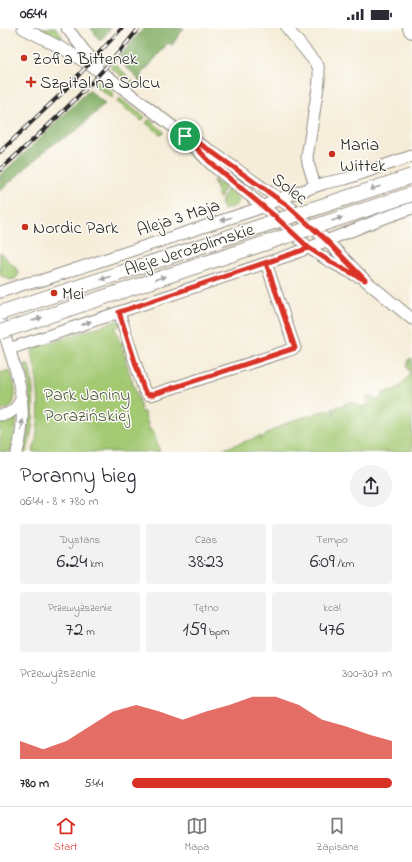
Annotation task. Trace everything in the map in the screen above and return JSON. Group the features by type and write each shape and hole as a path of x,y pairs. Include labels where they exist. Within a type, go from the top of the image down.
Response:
{"main road":[{"name":"Aleje Jerozolimskie","path":"0,313 412,176"},
{"name":"Aleje Jerozolimskie","path":"0,332 412,194"}],"street":[{"path":"287,28 318,66 320,72 307,157 316,186"},
{"name":"Solec","path":"27,29 69,52 107,76 185,136 212,164 263,206 309,248 329,261 365,280"},
{"path":"56,45 62,44 66,40 68,29"},
{"name":"Solec","path":"68,29 83,49 107,76"},
{"name":"Solec","path":"185,136 205,147 288,206 327,241 365,280 412,319"},
{"name":"Aleja 3 Maja","path":"0,292 27,283 40,281 263,206 316,186 412,156"},
{"path":"9,349 309,248 380,218 412,208"},
{"path":"119,312 144,390 151,395 287,351 295,348 266,263"},
{"path":"0,321 16,371 22,398 22,427 17,452"},
{"path":"0,415 9,414 13,411 22,398"}],"green space":[{"path":"36,28 56,28 62,38 58,40"},
{"path":"91,28 111,28 100,41"},
{"path":"144,28 184,28 172,45 168,43 143,73 140,82 134,74 117,59"},
{"path":"114,63 132,80 135,86 110,67"},
{"path":"97,81 114,94 112,98 93,85"},
{"path":"89,90 105,104 75,132 48,148 0,191 0,175 29,149"},
{"path":"119,98 145,117 142,121 117,102"},
{"path":"149,119 164,132 161,135 146,123"},
{"path":"184,147 207,164 204,167 182,150"},
{"path":"213,179 220,185 223,183 225,185 220,199 219,198"},
{"path":"227,188 239,199 238,203 233,207 223,210 221,203"},
{"path":"0,252 16,268 19,274 15,279 10,280 0,275"},
{"name":"Park Janiny Porazińskiej","path":"119,320 121,325 115,328 120,343 126,341 127,344 121,346 122,349 128,347 129,350 123,352 124,356 130,354 131,357 125,359 141,408 140,409 141,412 144,412 150,431 153,430 160,452 33,452 38,427 38,390 32,352 34,348"},
{"path":"412,358 412,452 215,452 261,436 261,440 266,434 283,425 334,408 334,416 336,407 351,402 361,407 369,405 366,398 373,396 374,400 383,398 382,393 399,388 410,374 407,364 409,363 408,360"},
{"path":"24,364 29,364 34,397 32,430 27,452 23,452 27,432 29,383"},
{"path":"10,370 15,389 15,398 11,407 0,411 0,373"},
{"path":"17,414 11,452 0,452 0,419"}],"railway":[{"path":"0,152 62,93 122,28"},
{"path":"0,170 37,137 90,84 139,28"}],"place":[{"name":"Zofia Bittenek","path":"24,58"},
{"name":"Szpital na Solcu","path":"31,82"},
{"name":"Maria Wittek","path":"332,154"},
{"name":"Nordic Park","path":"25,227"},
{"name":"Mei","path":"54,293"}],"route":[{"path":"185,136 205,147 288,206 343,256 365,280 329,261 309,248 119,312 144,390 147,394 151,395 295,348 266,263 309,248 277,218 212,164 185,136"}]}
